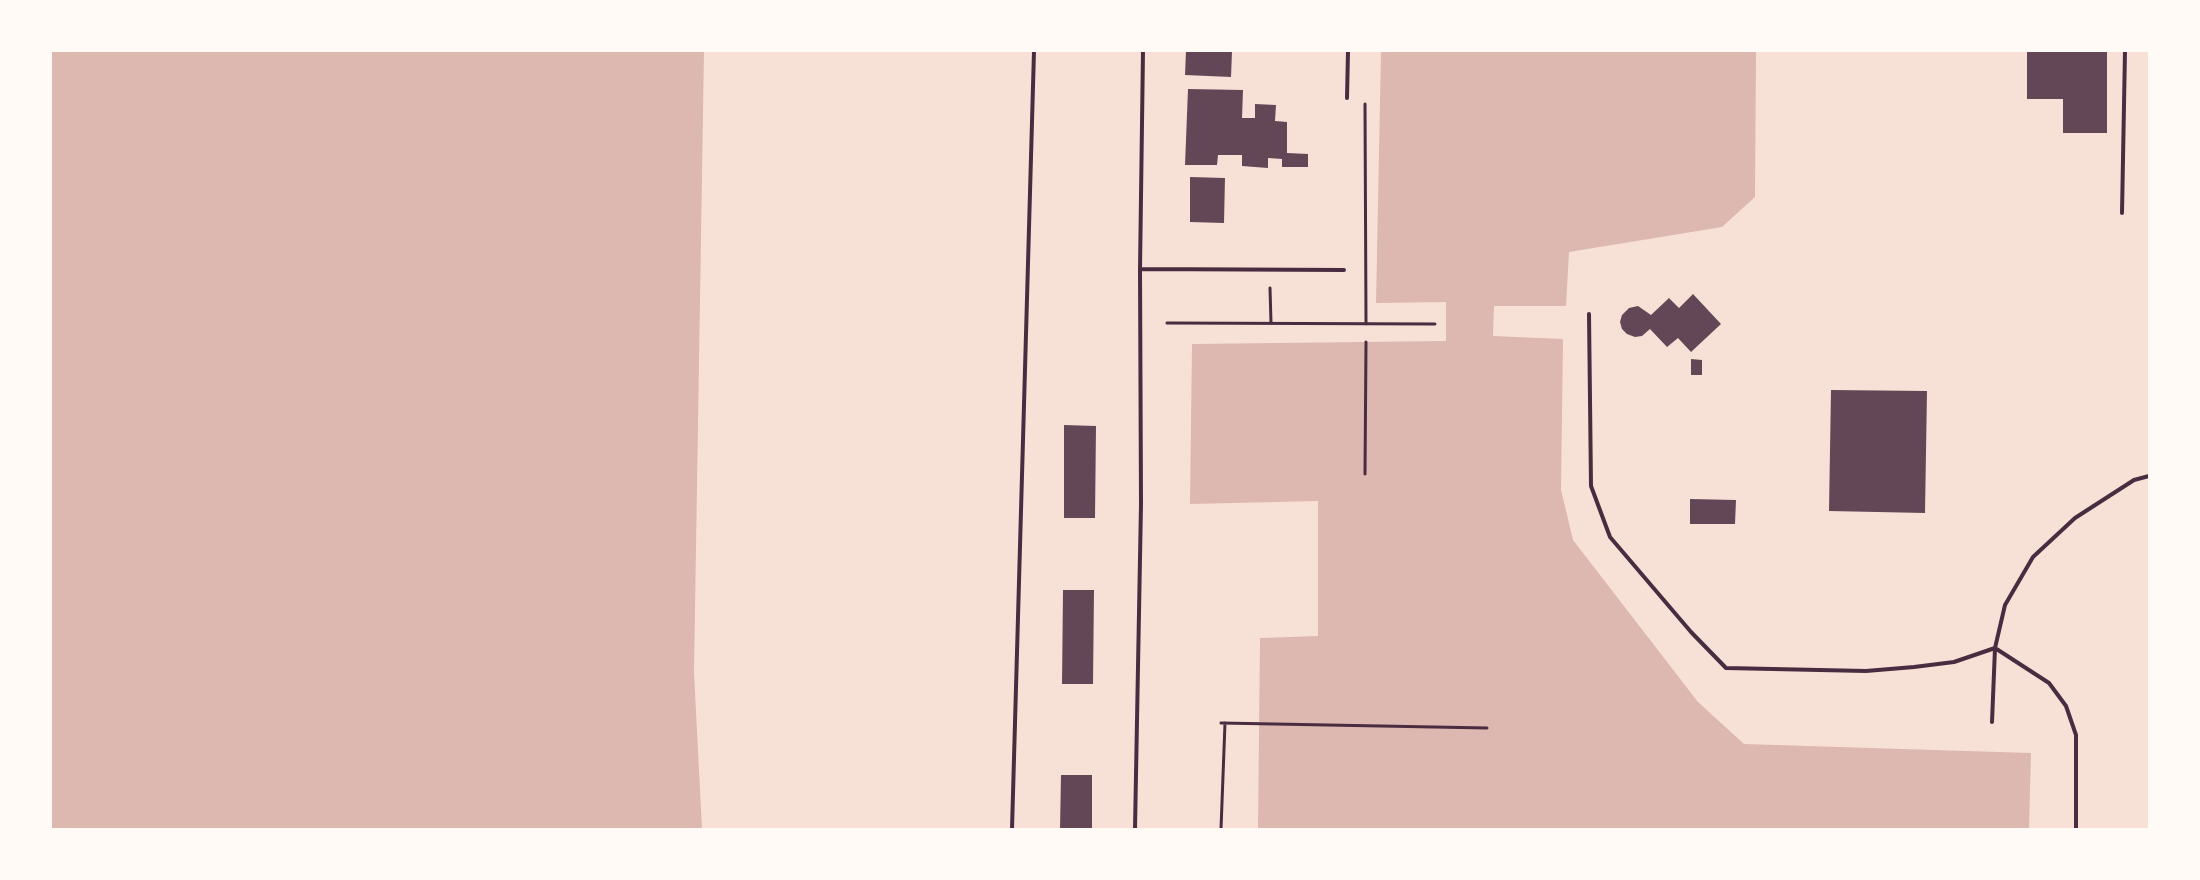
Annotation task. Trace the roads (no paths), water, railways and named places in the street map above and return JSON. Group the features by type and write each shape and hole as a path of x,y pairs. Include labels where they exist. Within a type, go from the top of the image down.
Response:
{"lane":[{"path":"1012,829 1034,51"},
{"path":"1135,829 1141,514 1140,269 1143,51"},
{"path":"1347,98 1348,51"},
{"path":"2122,214 2124,51"},
{"path":"1140,269 1344,270"},
{"path":"1589,314 1591,486 1610,537 1691,632 1726,668 1866,671 1954,662 1995,648"},
{"path":"1992,722 1995,648 2005,605 2033,557 2075,518 2134,480 2149,476"},
{"path":"1995,648 2049,683 2066,706 2076,735 2076,829"}]}
